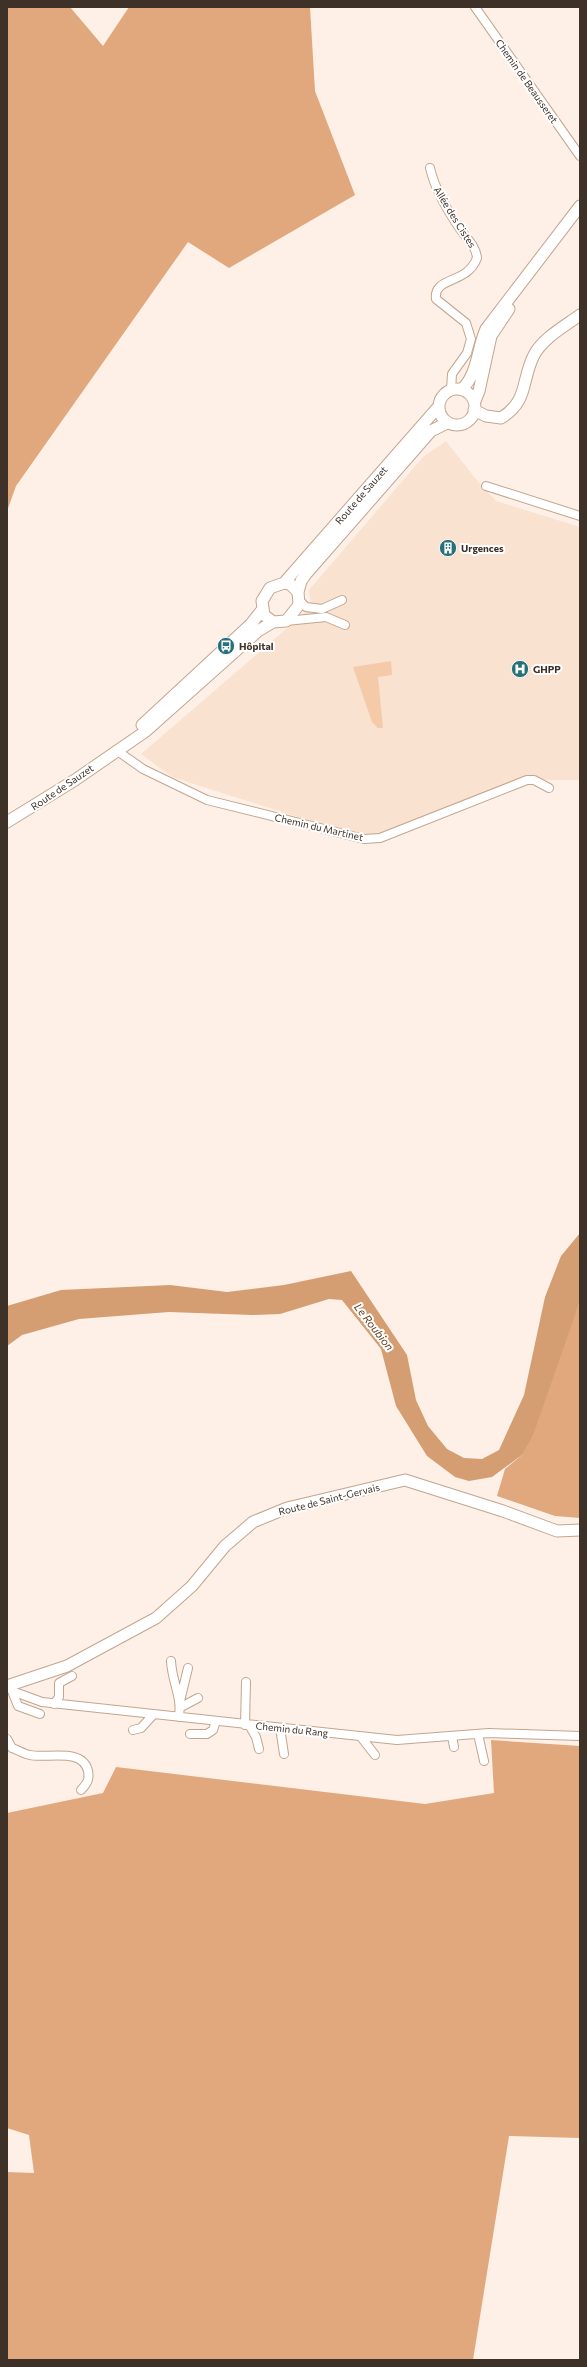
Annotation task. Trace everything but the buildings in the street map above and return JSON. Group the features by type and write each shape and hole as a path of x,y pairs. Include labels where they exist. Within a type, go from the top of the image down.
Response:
{"main road":[{"path":"564,227 491,336 472,416 461,423 447,423 440,416 439,406 443,396 457,390 473,376 480,342 486,329 580,206"},
{"path":"457,390 468,392 475,406 486,416 501,418 513,411 522,395 534,355 545,341 580,315"},
{"name":"Route de Sauzet","path":"284,583 439,406"},
{"name":"Route de Sauzet","path":"299,597 300,582 306,574 431,431 447,423"},
{"path":"277,584 290,584 299,597 297,609 286,621 273,622 268,619 262,610 262,601 265,594 277,584"},
{"name":"Route de Sauzet","path":"116,750 251,624 262,610"},
{"name":"Route de Sauzet","path":"7,822 75,780 116,750 146,731 253,635 273,622"},
{"name":"Route de Saint-Gervais","path":"10,1688 67,1666 156,1618 192,1586 225,1546 253,1522 286,1508 405,1480 503,1511 556,1531 580,1530"}],"street":[{"name":"Chemin de Beausseret","path":"475,7 580,156"},
{"name":"Allée des Cistes","path":"430,168 434,187 460,230 474,247 477,258 467,273 458,279 439,285 436,289 436,299 466,323 471,339 466,353 452,374 457,390"},
{"path":"486,486 580,516"},
{"path":"299,597 306,607 322,609 342,600"},
{"path":"286,621 326,618 345,625"},
{"name":"Chemin du Martinet","path":"116,750 143,769 207,800 364,839 380,838 527,780 534,780 549,788"},
{"path":"171,1661 171,1674 180,1704"},
{"path":"179,1717 180,1704 188,1668"},
{"path":"54,1704 59,1697 59,1683 72,1676"},
{"path":"246,1682 247,1725 256,1737 259,1749"},
{"path":"10,1688 18,1706 40,1714"},
{"name":"Chemin du Rang","path":"10,1688 42,1702 54,1704 361,1737 397,1740 478,1734 580,1736"},
{"path":"180,1704 198,1698"},
{"path":"133,1730 141,1728 153,1714"},
{"path":"190,1734 208,1734 213,1730 216,1721"},
{"path":"280,1728 284,1754"},
{"path":"478,1734 484,1761"},
{"path":"452,1736 454,1747"},
{"path":"361,1737 375,1754"},
{"path":"7,1739 12,1748 30,1755 72,1757 80,1760 87,1766 89,1775 87,1784 81,1790"}],"shaded area":[{"path":"7,7 70,7 103,46 129,7 310,7 315,91 355,195 229,268 188,242 16,486 7,511"},
{"path":"446,441 475,478 496,501 580,527 580,780 530,780 373,841 172,777 141,754 300,617 311,605 309,590 423,457"},
{"path":"391,661 392,675 378,677 383,728 378,728 372,722 353,667"},
{"path":"580,1301 580,1518 555,1516 497,1496 505,1469 522,1455"},
{"path":"491,1740 580,1746 580,2138 509,2136 473,2360 7,2360 7,2172 34,2173 29,2135 7,2128 7,1813 103,1793 116,1767 425,1804 494,1793"}],"water":[{"name":"Le Roubion","path":"580,1233 580,1301 533,1435 522,1455 492,1477 469,1481 455,1477 427,1456 396,1406 381,1349 342,1300 329,1299 280,1314 252,1315 169,1312 79,1319 22,1335 7,1346 7,1306 61,1290 170,1285 227,1292 284,1285 351,1271 407,1355 416,1400 428,1426 447,1449 464,1458 482,1459 499,1450 524,1395 545,1297 561,1256"}],"place":[{"name":"Urgences","path":"448,548"},
{"name":"Hôpital","path":"226,646"},
{"name":"GHPP","path":"520,669"}]}
